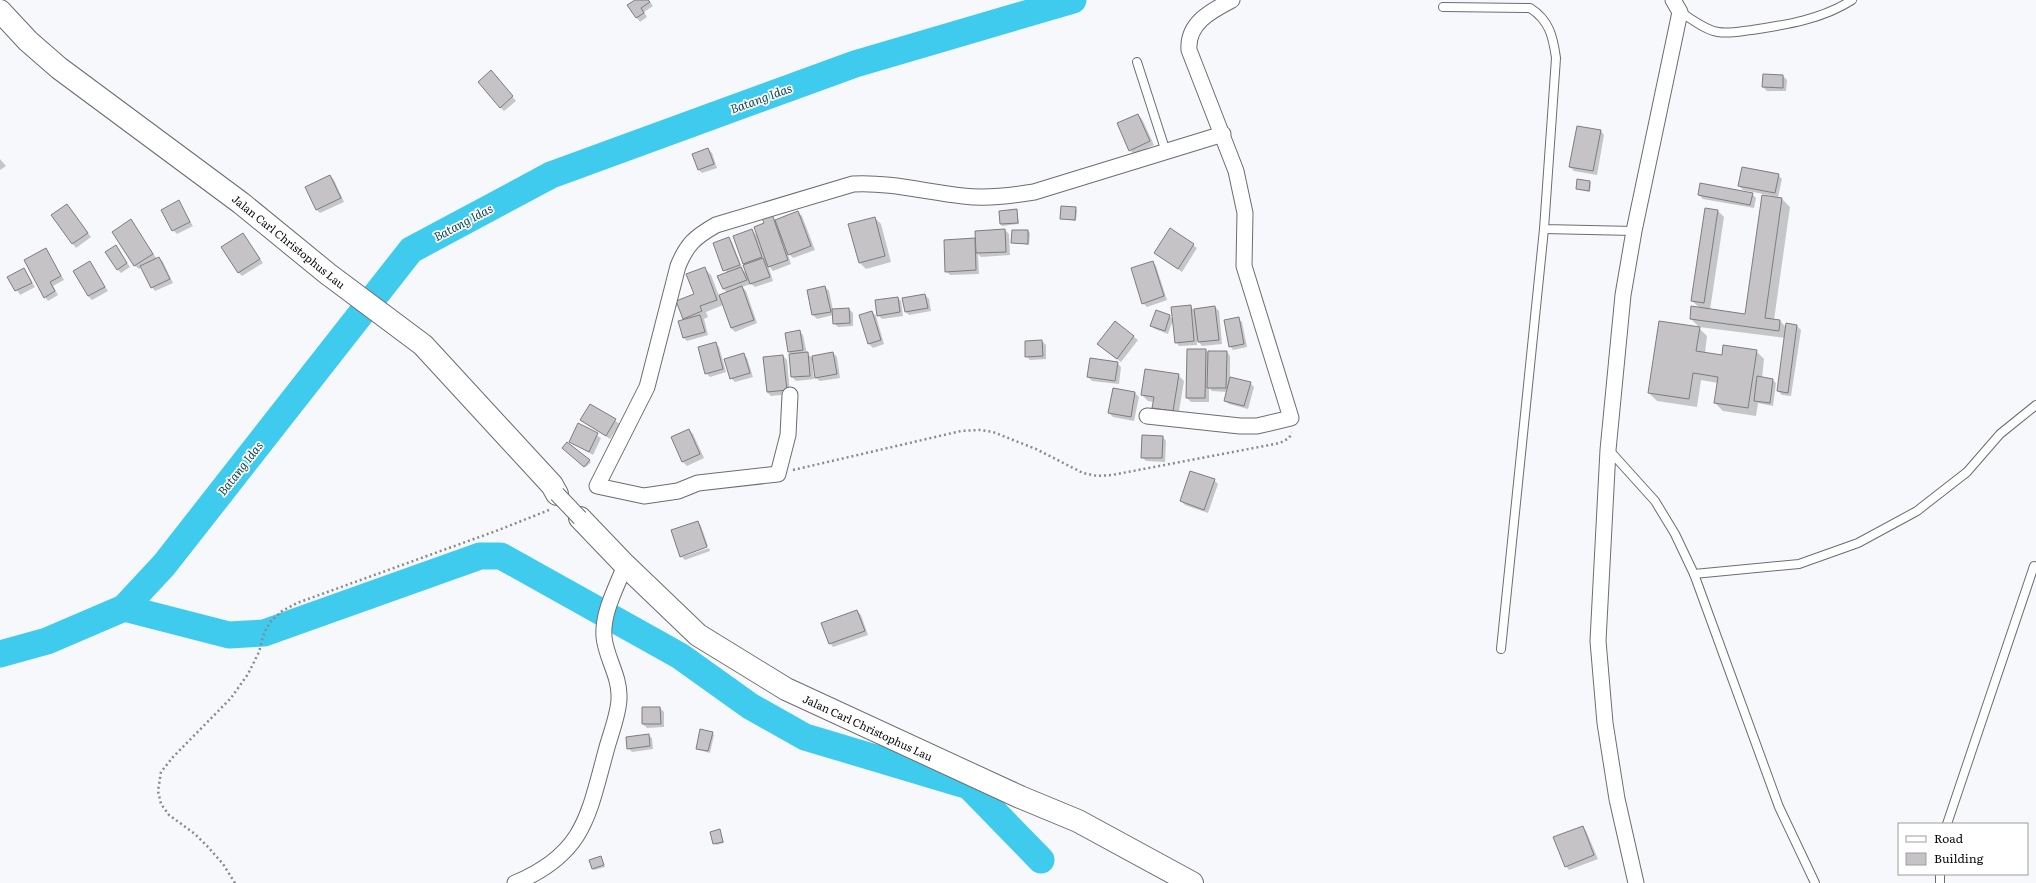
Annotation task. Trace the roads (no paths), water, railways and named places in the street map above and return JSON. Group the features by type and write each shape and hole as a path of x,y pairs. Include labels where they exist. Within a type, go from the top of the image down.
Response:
{"street":[{"path":"1147,416 1240,426 1256,426 1290,418 1244,266 1245,213 1236,171 1223,134 1189,50 1188,42 1191,31 1207,14 1232,0"},
{"path":"1636,883 1618,799 1605,723 1598,641 1608,450 1623,295 1676,6"},
{"name":"Jalan Carl Christophus Lau","path":"0,11 28,41 59,68 241,203 328,274 423,345 546,480 554,501"},
{"path":"790,395 788,435 778,474 698,484 678,491 644,496 597,486 647,388 678,266 685,251 696,237 716,225 853,184 872,183 893,185 964,196 990,198 1014,196 1034,192 1223,134"},
{"path":"554,501 580,518"},
{"name":"Jalan Carl Christophus Lau","path":"580,518 625,565 698,635 786,689 1020,797 1078,821 1192,883"},
{"path":"515,883 539,873 562,856 580,833 590,809 620,699 618,678 604,638 606,616 625,565"}],"lane":[{"path":"1676,6 1709,30 1720,33 1780,26 1825,14 1852,0"},
{"path":"1443,7 1530,8 1539,14 1549,26 1554,40 1556,58 1544,229 1501,649"},
{"path":"1138,62 1166,152"},
{"path":"1544,229 1634,231"},
{"path":"1694,574 1799,564 1858,543 1917,511 1967,472 2000,434 2036,405"},
{"path":"1608,450 1655,501 1675,534 1694,574 1779,806 1815,883"},
{"path":"1947,823 2034,566"}],"waterway":[{"name":"Batang Idas","path":"0,654 47,641 124,608 164,565 411,250 551,175 855,64 1073,0"},
{"path":"124,608 229,635 264,633 480,556 501,556 680,656 750,706 805,737 969,786 1041,860"}]}
